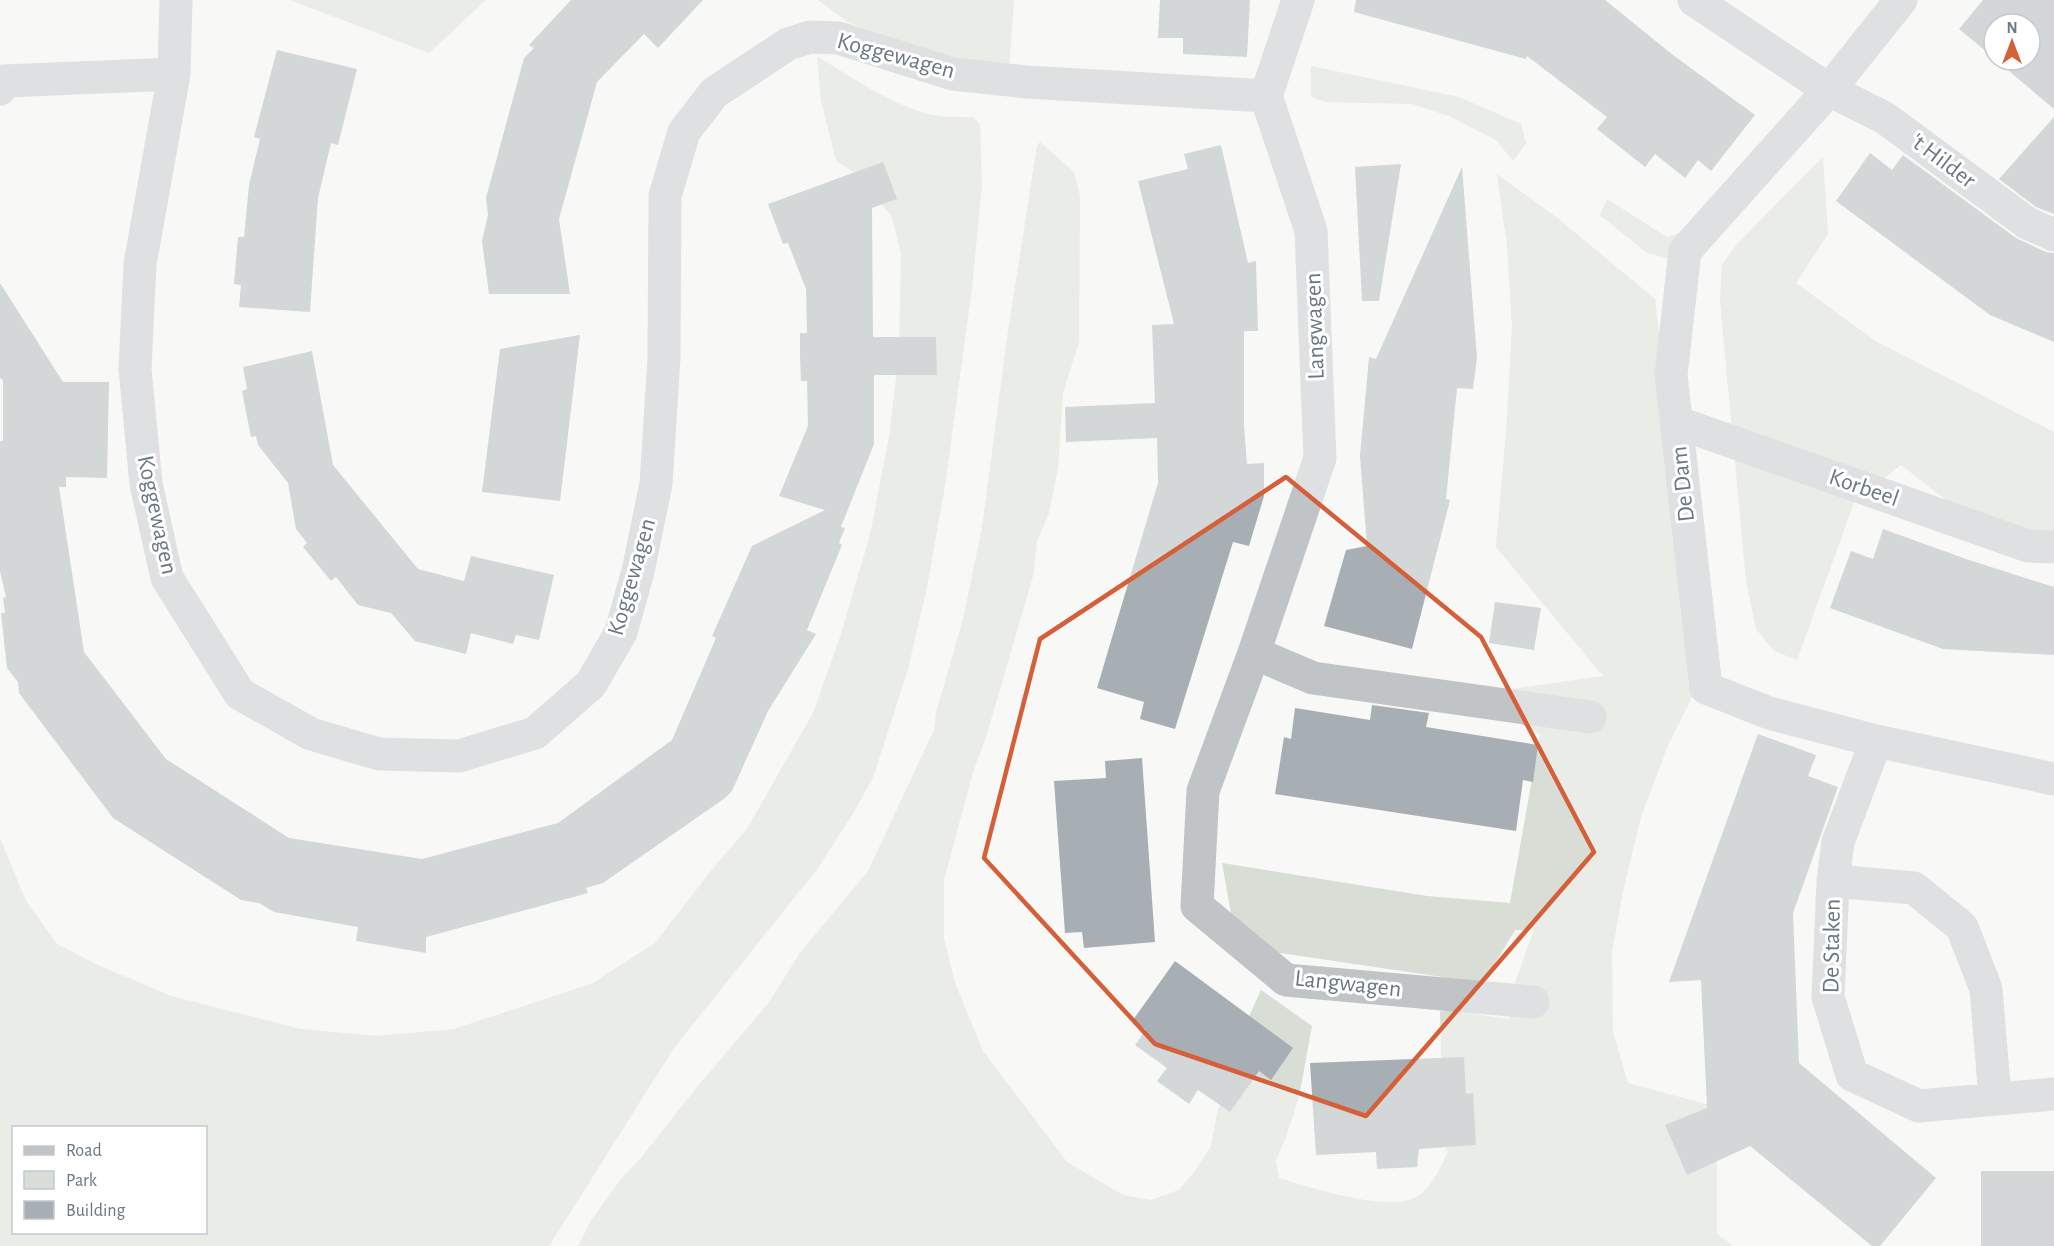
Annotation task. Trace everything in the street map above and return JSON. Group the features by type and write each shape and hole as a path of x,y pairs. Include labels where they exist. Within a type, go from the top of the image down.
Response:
{"street":[{"name":"Koggewagen","path":"176,0 174,74 140,264 135,369 146,484 167,578 240,694 311,734 379,754 459,756 535,733 591,684 621,632 638,571 656,484 664,358 664,196 684,132 714,93 788,44 810,37 838,38 953,74 1027,82 1266,96"},
{"path":"1266,96 1298,0"},
{"path":"1694,0 1829,90"},
{"name":"De Dam","path":"1901,0 1829,90 1685,251 1671,375 1706,688 1769,712 1876,741 2054,779"},
{"path":"0,89 4,81 174,74"},
{"name":"'t Hilder","path":"1829,90 1885,118 2027,224 2054,235"},
{"name":"Langwagen","path":"1266,96 1311,231 1320,458 1254,653 1203,791 1197,906 1286,980 1533,1002"},
{"name":"Korbeel","path":"1676,422 2028,546 2054,547"},
{"path":"1254,653 1313,678 1590,717"},
{"name":"De Staken","path":"1876,741 1838,842 1833,880 1828,997 1852,1075 1919,1106 2054,1094"},
{"name":"De Staken","path":"1833,880 1914,888 1962,927 1986,989 1995,1098"}],"highlighted area":[{"path":"1286,477 1481,637 1594,852 1366,1116 1155,1044 984,858 1040,639"}],"green space":[{"path":"290,0 486,0 429,53"},
{"path":"818,0 1014,0 1009,70 996,70 849,23"},
{"path":"817,56 868,87 907,107 933,115 973,117 980,125 982,184 972,288 945,486 927,587 908,669 873,778 852,815 818,868 674,1048 549,1246 0,1246 0,838 26,901 57,944 98,965 171,996 301,1029 377,1036 454,1029 593,983 655,943 714,867 747,829 813,713 841,634 870,535 889,437 899,353 901,254 892,217 861,178 836,160 821,101"},
{"path":"1311,66 1459,97 1521,124 1526,143 1513,161 1496,140 1449,116 1412,104 1325,102 1311,97"},
{"path":"1040,142 1074,172 1080,196 1079,342 1063,393 1058,468 1049,513 1037,541 1033,576 986,737 973,772 944,880 944,939 955,983 983,1051 1067,1162 1123,1195 1151,1200 1179,1190 1195,1171 1211,1146 1218,1108 1257,1060 1237,1043 1261,990 1312,1026 1299,1097 1276,1161 1279,1178 1351,1198 1392,1202 1408,1200 1421,1194 1437,1174 1448,1151 1443,1143 1440,1011 1509,1019 1515,982 1534,930 1515,930 1483,983 1247,948 1231,914 1222,863 1427,896 1510,903 1540,734 1505,716 1511,689 1603,676 1496,547 1512,326 1507,246 1497,174 1560,220 1655,299 1681,521 1706,669 1668,745 1641,817 1623,891 1612,953 1613,1032 1628,1083 1717,1107 1717,1234 1734,1246 578,1246 592,1219 621,1179 767,1005 800,953 868,871 934,730 936,713 963,619 982,528 1007,338 1037,146"},
{"path":"1823,157 1828,234 1796,283 1877,342 2054,432 2054,544 1959,510 1901,465 1855,500 1797,660 1774,651 1756,629 1746,581 1720,301 1722,265 1737,244"},
{"path":"1607,199 1667,237 1691,230 1675,260 1647,253 1600,215"}],"building":[{"path":"571,0 703,0 658,48 644,34 597,82 559,219 570,294 489,294 482,241 488,215 486,198 524,58 534,48 529,45"},
{"path":"1160,0 1250,0 1247,57 1183,54 1183,38 1158,38"},
{"path":"1356,0 1605,0 1673,55 1755,115 1711,171 1698,160 1685,178 1655,154 1645,167 1597,129 1607,117 1527,56 1526,59 1354,12"},
{"path":"1983,0 2054,0 2054,109 2010,72 2042,72 2042,12 1982,12 1982,48 1959,29"},
{"path":"277,50 357,69 338,145 331,143 318,198 310,312 239,307 241,285 234,284 238,237 244,237 249,185 260,139 254,137"},
{"path":"2054,117 2054,214 2036,207 1999,179"},
{"path":"1221,145 1248,263 1256,261 1258,331 1244,331 1244,426 1247,464 1264,463 1264,496 1249,546 1233,542 1175,729 1140,719 1144,702 1097,688 1158,483 1157,438 1066,442 1065,407 1155,403 1152,325 1174,324 1138,181 1188,169 1184,154"},
{"path":"1870,153 1892,170 1903,155 2016,238 2046,252 2054,253 2054,342 1990,315 1836,201"},
{"path":"883,162 897,199 872,208 873,337 936,337 937,375 874,375 874,444 841,527 845,528 839,543 842,545 807,630 816,634 768,711 732,791 603,883 586,888 588,893 426,937 426,953 356,941 358,927 274,912 259,903 241,900 113,818 19,693 18,682 7,668 1,613 5,613 3,598 6,597 0,571 0,441 3,441 3,380 0,378 0,283 63,382 109,382 107,478 66,477 66,487 59,487 84,652 166,759 289,838 422,859 558,823 672,740 716,638 712,636 752,546 825,510 779,496 808,426 807,381 801,381 800,357 800,333 807,333 806,289 788,243 783,244 768,204"},
{"path":"1401,164 1379,301 1362,301 1355,167"},
{"path":"1462,167 1477,358 1473,389 1457,388 1446,499 1450,500 1412,649 1324,626 1346,550 1367,546 1360,456 1369,357 1376,359"},
{"path":"580,335 560,501 482,492 500,349"},
{"path":"312,351 333,465 418,569 464,581 471,556 554,575 539,640 516,635 513,644 471,633 466,654 415,641 391,613 358,605 336,577 331,581 303,547 307,543 296,529 288,483 258,445 256,436 251,437 242,391 247,389 243,367"},
{"path":"1883,529 2054,587 2054,655 1943,649 1830,608 1851,551 1873,559"},
{"path":"1495,602 1541,608 1534,650 1489,643"},
{"path":"1372,705 1429,713 1426,727 1538,745 1533,782 1523,780 1516,831 1275,794 1284,737 1291,739 1295,708 1370,720"},
{"path":"1758,734 1816,755 1808,776 1838,787 1793,913 1799,1063 1936,1178 1880,1246 1872,1246 1750,1146 1687,1175 1665,1125 1707,1108 1701,980 1669,982"},
{"path":"1142,758 1155,942 1084,948 1082,932 1065,933 1054,781 1106,778 1105,761"},
{"path":"1175,961 1293,1048 1271,1080 1259,1071 1230,1112 1198,1090 1189,1104 1157,1081 1167,1068 1135,1045 1146,1030 1133,1020"},
{"path":"1464,1057 1466,1094 1473,1093 1476,1145 1419,1149 1417,1167 1377,1169 1376,1152 1316,1155 1310,1063"},
{"path":"1981,1171 2054,1171 2054,1246 1981,1246"}]}
